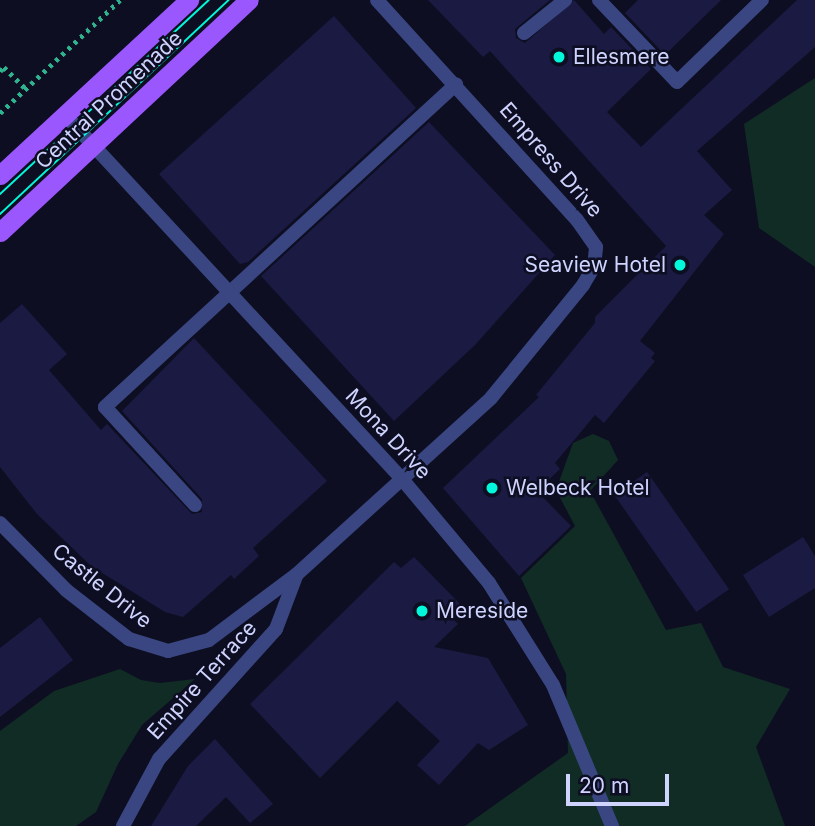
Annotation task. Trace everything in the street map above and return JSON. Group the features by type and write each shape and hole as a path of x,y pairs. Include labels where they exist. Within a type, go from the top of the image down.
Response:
{"main road":[{"name":"Central Promenade","path":"0,175 189,0"},
{"name":"Central Promenade","path":"0,232 248,0"}],"street":[{"name":"Empress Drive","path":"377,0 577,220 596,247 594,267 491,398 402,479"},
{"path":"524,33 565,0"},
{"path":"599,0 677,82 762,0"},
{"path":"195,505 105,407 456,84"},
{"name":"Mona Drive","path":"66,116 402,479 489,583 554,685 612,826"},
{"name":"Empire Terrace","path":"123,826 159,759 276,629 296,575 402,479"},
{"name":"Castle Drive","path":"0,523 66,590 147,648 168,651 209,640 296,575"}],"path":[{"path":"0,113 120,0"},
{"path":"0,71 4,67 26,89"}],"green space":[{"path":"815,78 815,267 759,228 744,124"},
{"path":"593,434 609,441 618,460 590,491 666,630 701,623 723,667 790,689 756,747 785,826 465,826 568,753 566,674 521,578 575,526 556,490 573,443"},
{"path":"120,669 141,680 160,683 195,679 142,725 118,764 96,812 76,826 0,826 0,731 54,691"}],"building":[{"path":"428,0 550,0 515,29 516,38 525,43 574,0 604,34 611,27 651,69 607,112 641,147 797,0 815,0 815,47 697,151 732,190 704,215 724,234 640,341 655,353 651,358 655,361 604,423 595,415 555,463 560,469 537,491 571,526 519,576 443,488 539,397 536,395 595,323 595,317 666,246 490,51 483,57"},
{"path":"638,0 721,0 665,55 625,13"},
{"path":"334,16 416,108 248,262 240,264 159,174"},
{"path":"429,122 555,255 475,345 394,421 261,276"},
{"path":"22,304 67,354 49,370 101,430 107,424 192,514 202,512 202,499 122,411 194,338 327,481 253,548 259,556 234,579 231,575 183,617 165,612 91,566 37,514 0,467 0,323"},
{"path":"647,472 729,589 696,612 614,495"},
{"path":"803,537 815,556 815,588 769,617 743,575"},
{"path":"414,557 461,605 450,616 458,624 434,647 488,658 528,725 489,750 478,743 439,785 417,765 440,741 397,701 320,778 250,704 394,562 401,568"},
{"path":"40,617 73,660 0,717 0,648"},
{"path":"215,739 273,804 250,823 226,797 196,826 151,826 188,766"}],"tram line":[{"path":"0,194 209,0"},
{"path":"0,214 229,0"}],"place":[{"name":"Ellesmere","path":"559,57"},
{"name":"Seaview Hotel","path":"680,265"},
{"name":"Welbeck Hotel","path":"492,488"},
{"name":"Mereside","path":"422,611"}]}
